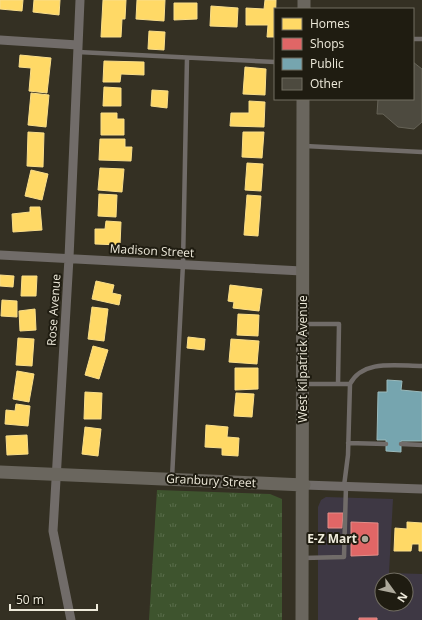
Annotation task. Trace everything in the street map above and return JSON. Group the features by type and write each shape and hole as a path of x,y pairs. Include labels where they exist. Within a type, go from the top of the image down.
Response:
{"main road":[{"name":"West Kilpatrick Avenue","path":"302,620 304,485 302,271 303,100"},
{"name":"Granbury Street","path":"0,472 304,485"}],"street":[{"name":"Rose Avenue","path":"71,620 54,539 55,475 69,258 80,0"},
{"path":"0,40 78,49"},
{"name":"Madison Street","path":"0,255 302,271"},
{"name":"Granbury Street","path":"304,485 422,489"}],"lane":[{"path":"78,49 187,58 274,62"},
{"path":"172,479 183,264 187,58"},
{"path":"303,145 422,152"},
{"path":"303,324 339,324 338,384"},
{"path":"303,558 344,558 345,486 350,384 354,375 371,366 422,366"},
{"path":"303,384 350,384"},
{"path":"348,443 386,444"},
{"path":"401,444 422,444"}],"shaded area":[{"path":"326,497 393,499 389,572 374,572 374,612 414,612 414,574 422,574 422,620 318,620 318,507 321,500"}],"green space":[{"path":"157,490 270,494 282,499 282,620 149,620"}],"building: Homes":[{"path":"0,0 23,0 22,11 0,9"},
{"path":"34,0 60,0 59,15 33,12"},
{"path":"103,0 126,0 125,19 122,19 121,37 101,37"},
{"path":"137,0 165,0 164,21 136,19"},
{"path":"265,0 276,0 276,8 274,8 274,37 267,37 268,25 246,25 246,8 264,9"},
{"path":"174,3 197,3 197,19 174,20"},
{"path":"211,6 238,8 237,27 210,26"},
{"path":"149,31 165,32 164,50 148,49"},
{"path":"20,55 51,58 47,93 29,91 31,68 19,67"},
{"path":"104,61 144,62 144,75 121,74 120,82 103,82"},
{"path":"245,67 266,69 265,95 243,94"},
{"path":"104,87 121,88 121,106 103,106"},
{"path":"152,90 168,91 167,108 151,106"},
{"path":"31,93 49,95 46,127 28,125"},
{"path":"249,101 265,102 264,127 230,126 231,113 249,113"},
{"path":"101,113 117,113 117,119 124,119 124,135 101,135"},
{"path":"28,132 44,133 43,167 27,166"},
{"path":"243,132 264,132 262,158 242,157"},
{"path":"100,139 125,139 125,147 132,147 131,161 99,160"},
{"path":"247,163 263,164 261,191 245,190"},
{"path":"100,168 124,169 122,192 98,190"},
{"path":"31,170 48,174 42,200 25,196"},
{"path":"99,194 117,195 116,217 98,216"},
{"path":"247,195 261,196 258,236 244,235"},
{"path":"30,207 40,207 42,230 13,232 12,214 30,212"},
{"path":"106,221 121,222 120,245 95,244 95,229 105,229"},
{"path":"0,275 14,276 13,287 0,286"},
{"path":"22,276 37,276 36,296 21,296"},
{"path":"96,281 114,285 112,293 121,295 119,305 92,299"},
{"path":"230,285 262,289 259,311 233,308 234,302 228,301"},
{"path":"2,300 17,301 17,317 1,316"},
{"path":"92,307 108,309 104,341 88,339"},
{"path":"35,309 36,330 20,331 19,311"},
{"path":"238,314 259,315 258,336 237,335"},
{"path":"188,337 205,339 204,350 187,348"},
{"path":"18,338 34,339 32,366 16,365"},
{"path":"231,339 259,341 257,364 229,362"},
{"path":"93,346 108,350 99,379 85,375"},
{"path":"235,368 258,368 258,389 235,390"},
{"path":"17,371 34,374 29,402 13,399"},
{"path":"85,392 102,393 101,419 84,419"},
{"path":"236,393 254,394 252,417 234,416"},
{"path":"16,404 30,406 28,426 5,424 6,410 15,411"},
{"path":"206,425 228,427 227,437 239,438 238,456 222,455 222,448 205,447"},
{"path":"85,427 101,429 98,456 82,454"},
{"path":"27,435 28,454 7,455 6,436"},
{"path":"407,522 422,523 422,551 419,551 419,544 412,544 411,551 394,551 395,528 407,529"}],"building: Shops":[{"path":"328,513 343,513 342,528 328,528"},
{"name":"E-Z Mart","path":"351,522 378,523 378,555 351,556"},
{"path":"359,618 377,618 377,620 359,620"}],"building: Public":[{"path":"387,380 402,381 401,390 422,392 422,441 401,441 401,452 386,451 386,440 377,440 378,392 387,392"}],"building: Other":[{"path":"414,63 422,69 422,122 414,129 398,127 383,114 377,114 378,100 414,100"}],"place":[{"name":"E-Z Mart","path":"365,539"}]}
